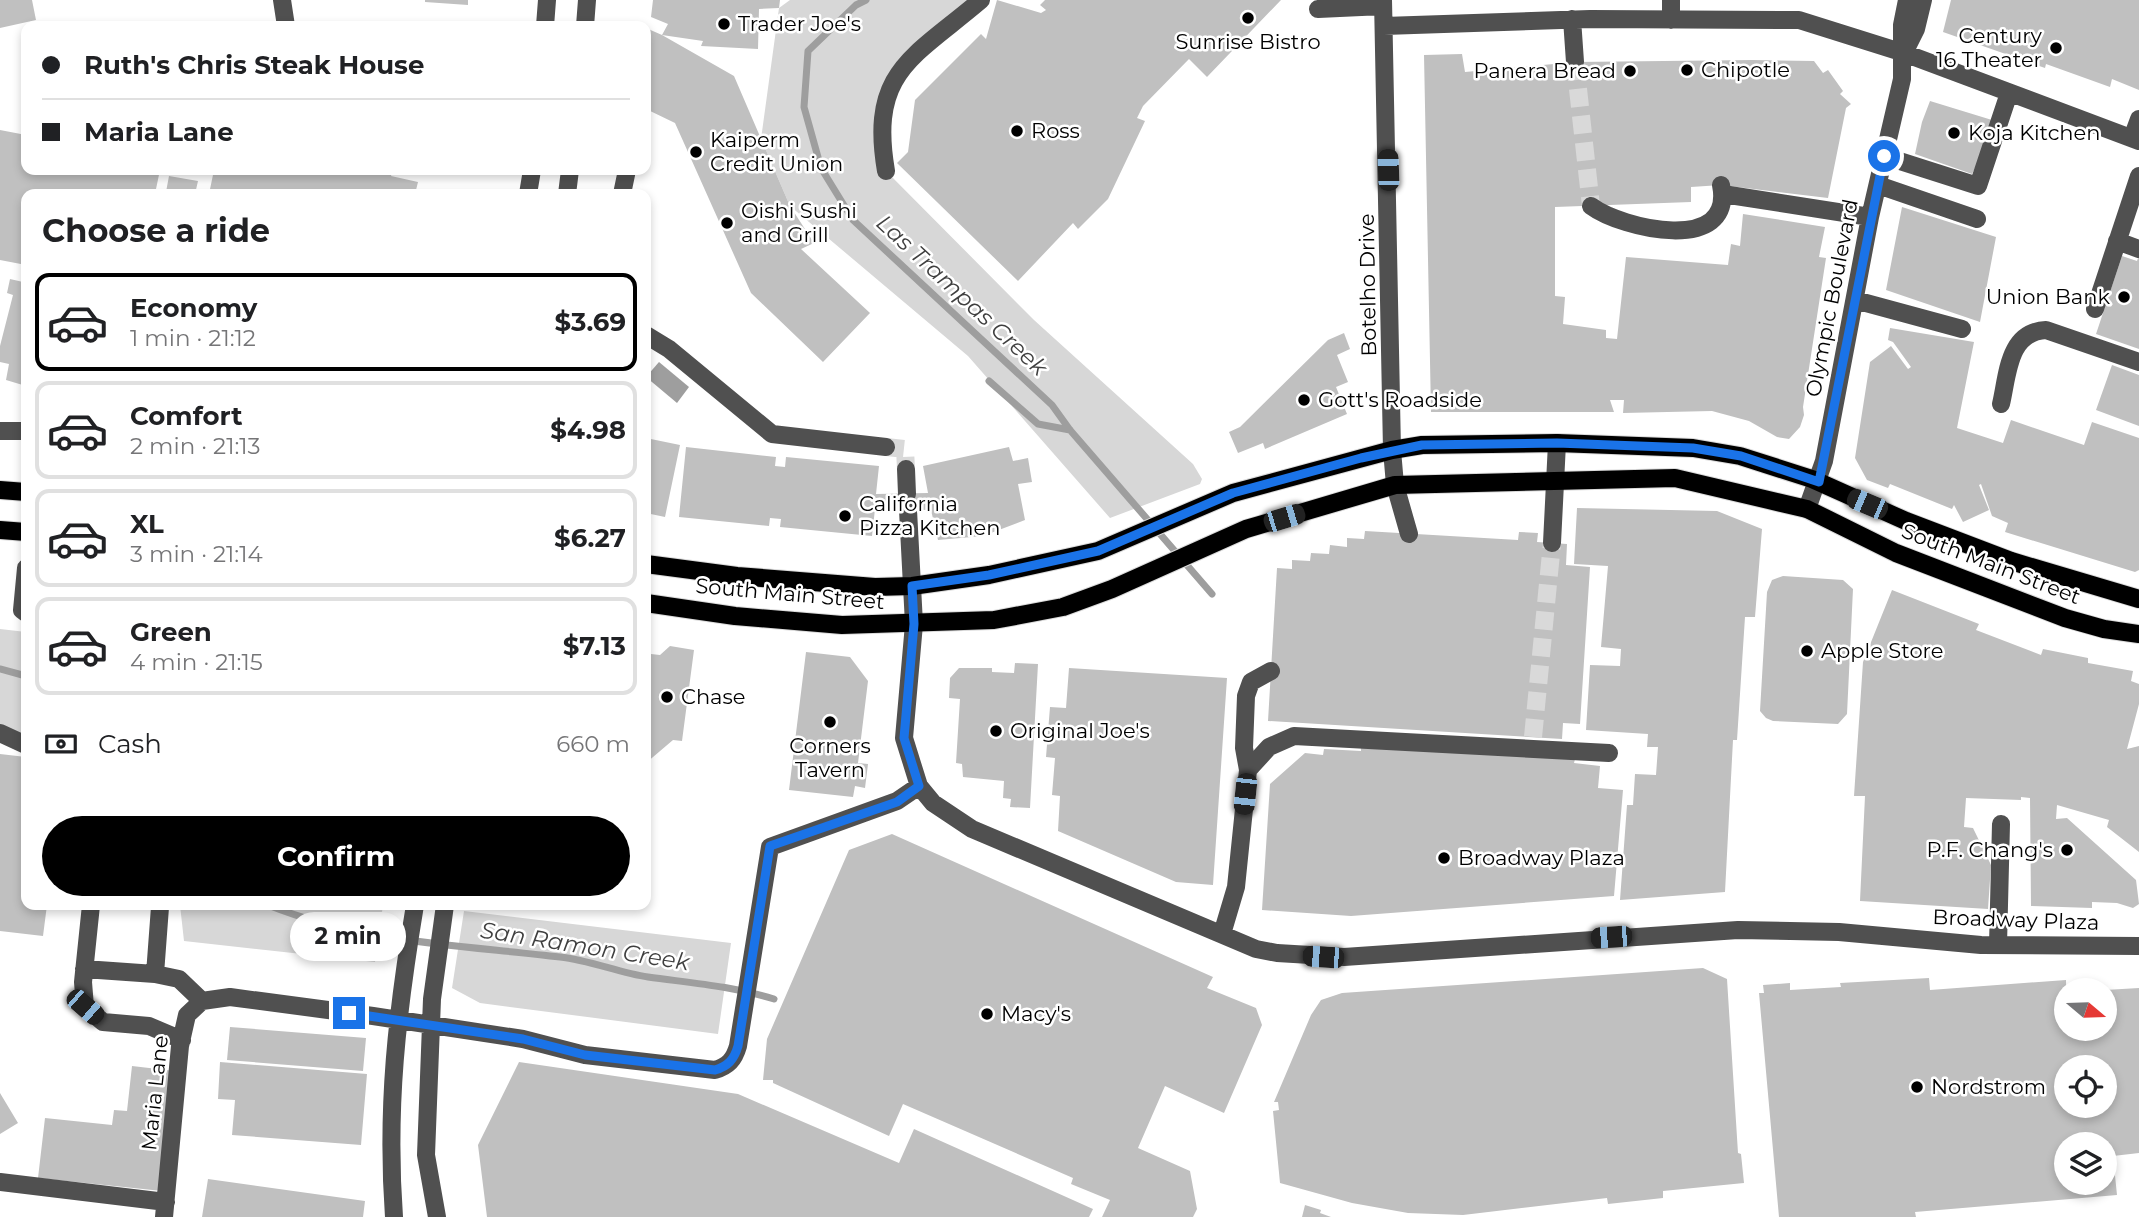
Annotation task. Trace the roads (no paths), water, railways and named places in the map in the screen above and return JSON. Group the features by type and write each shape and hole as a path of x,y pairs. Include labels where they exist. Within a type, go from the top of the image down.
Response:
{"main road":[{"name":"South Main Street","path":"651,565 737,576 875,587 912,586 1000,573 1098,551 1233,493 1392,450 1422,445 1557,443 1693,448 1741,456 1819,482 1906,521 2011,561 2139,599"},
{"name":"South Main Street","path":"651,604 735,616 842,625 994,620 1063,607 1112,589 1246,529 1395,485 1675,478 1807,509 1896,553 2065,618 2104,629 2139,634"},
{"path":"0,490 21,492"},
{"path":"0,530 21,532"}],"street":[{"path":"282,0 285,21"},
{"path":"545,21 547,0"},
{"path":"585,21 587,0"},
{"path":"886,171 881,116 891,83 918,53 981,0"},
{"path":"1671,0 1671,20"},
{"name":"Olympic Boulevard","path":"1807,509 1819,482 1870,217 1902,79 1902,25 1907,0"},
{"name":"Olympic Boulevard","path":"1904,53 1916,29 1923,0"},
{"path":"1329,5 1383,3"},
{"name":"Botelho Drive","path":"1383,3 1392,450 1395,485 1409,534"},
{"path":"1572,19 1575,62"},
{"path":"1384,26 1572,19 1799,20 1904,53 2135,139 2139,119"},
{"path":"1884,156 1978,186 2009,93"},
{"path":"2095,309 2135,199 2139,176"},
{"path":"1878,186 1977,219"},
{"path":"1591,206 1622,224 1685,230 1711,225 1718,215 1722,190 1870,217"},
{"path":"2118,241 2139,249"},
{"path":"1855,300 1962,329"},
{"path":"2001,404 2013,351 2020,339 2033,331 2046,330 2139,362"},
{"path":"651,338 670,349 772,434 886,447"},
{"path":"0,431 21,431"},
{"path":"1552,543 1557,443"},
{"name":"Broadway Plaza","path":"906,469 914,624 904,738 919,786 933,803 972,829 1256,949 1344,957 1636,936 1767,930 1839,932 1998,945 2139,946"},
{"path":"1222,934 1236,887 1248,770 1244,748 1247,696 1251,682 1270,671"},
{"path":"0,733 21,742"},
{"path":"1248,770 1269,747 1294,736 1532,742 1609,753"},
{"path":"84,968 155,974 179,979 202,1001 230,997 523,1039 585,1055 715,1070 726,1066 735,1057 738,1046 770,846 897,802 919,786"},
{"path":"1998,945 2001,824"},
{"path":"90,910 84,968 85,1007 103,1022 149,1026 182,1040"},
{"path":"155,974 160,910"},
{"path":"394,1217 390,1111 397,1020 414,910"},
{"path":"437,1217 426,1155 434,985 444,910"},
{"name":"Maria Lane","path":"165,1209 182,1040 187,1015 202,1001"},
{"path":"373,1169 391,1172"},
{"path":"0,1182 165,1209"}],"waterway":[{"name":"Las Trampas Creek","path":"866,0 856,5 808,51 804,107 821,168 853,220 1052,405 1070,430 1212,594"},
{"path":"989,381 1038,424 1070,430"},
{"name":"San Ramon Creek","path":"0,669 21,675"},
{"name":"San Ramon Creek","path":"282,910 376,935 571,959 637,975 727,988 774,999"}],"tunnel":[{"path":"1575,62 1591,206"},
{"path":"886,447 905,449 906,469"},
{"path":"1533,737 1552,543"}],"place":[{"name":"Sunrise Bistro","path":"1248,18"},
{"name":"Trader Joe's","path":"724,24"},
{"name":"Century 16 Theater","path":"2056,48"},
{"name":"Chipotle","path":"1687,70"},
{"name":"Panera Bread","path":"1630,71"},
{"name":"Ross","path":"1017,131"},
{"name":"Koja Kitchen","path":"1954,133"},
{"name":"Kaiperm Credit Union","path":"696,152"},
{"name":"Oishi Sushi and Grill","path":"727,223"},
{"name":"Union Bank","path":"2124,297"},
{"name":"Gott's Roadside","path":"1304,400"},
{"name":"California Pizza Kitchen","path":"845,516"},
{"name":"Apple Store","path":"1807,651"},
{"name":"Chase","path":"667,697"},
{"name":"Corners Tavern","path":"830,722"},
{"name":"Original Joe's","path":"996,731"},
{"name":"P.F. Chang's","path":"2067,850"},
{"name":"Broadway Plaza","path":"1444,858"},
{"name":"Macy's","path":"987,1014"},
{"name":"Nordstrom","path":"1917,1087"}]}
